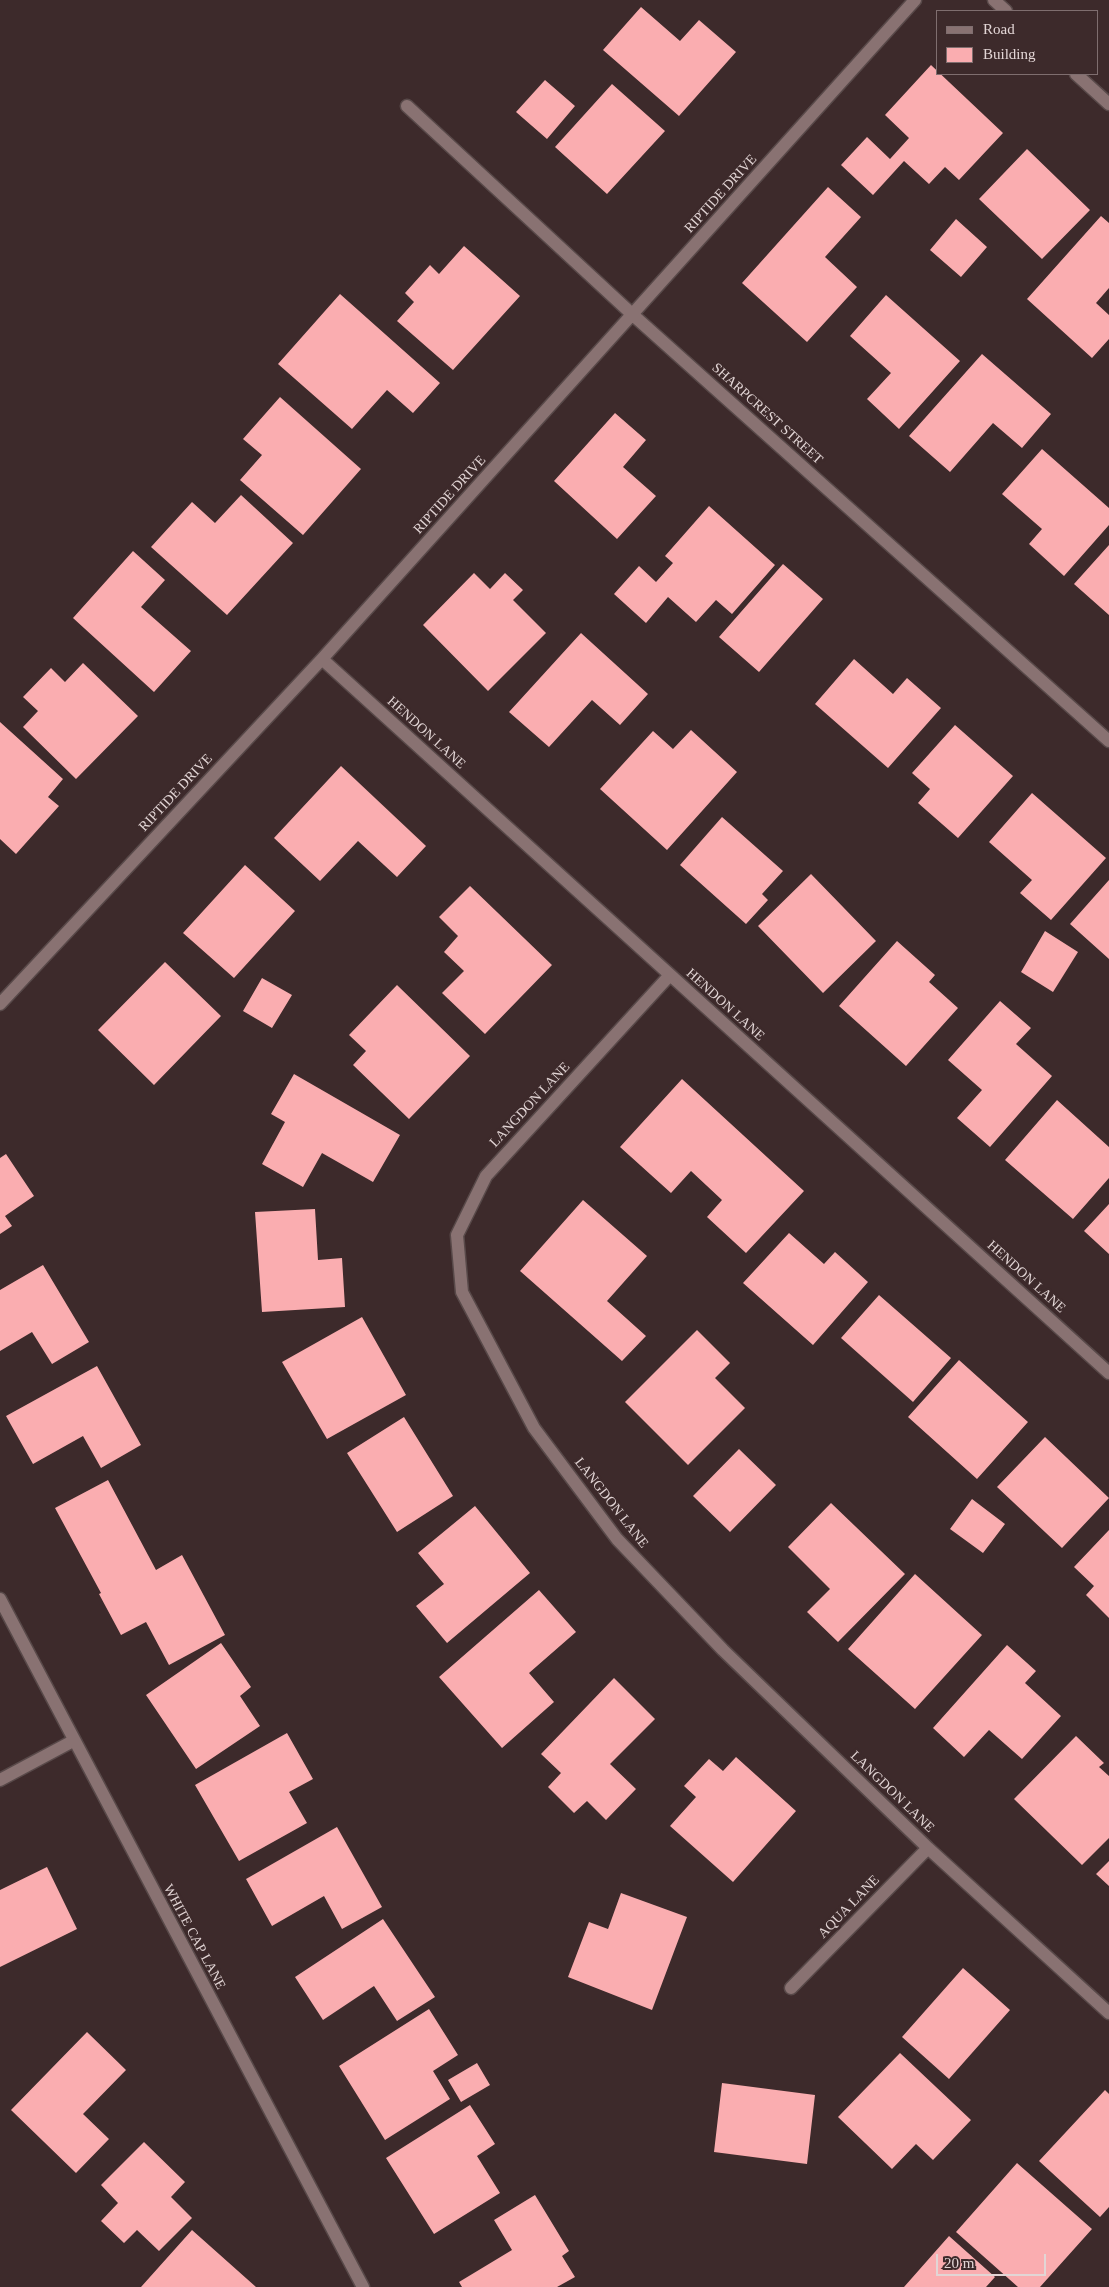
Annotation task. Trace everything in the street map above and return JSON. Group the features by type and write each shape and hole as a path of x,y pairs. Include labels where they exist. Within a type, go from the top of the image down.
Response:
{"street":[{"name":"RIPTIDE DRIVE","path":"0,1004 322,659 915,0"},
{"path":"994,0 1005,10"},
{"path":"1077,75 1109,104"},
{"name":"SHARPCREST STREET","path":"407,106 633,314 1109,741"},
{"name":"HENDON LANE","path":"322,659 1109,1373"},
{"name":"LANGDON LANE","path":"670,975 486,1176 458,1235 462,1292 534,1428 617,1540 723,1650 928,1848 1109,2013"},
{"name":"WHITE CAP LANE","path":"0,1599 73,1741 363,2287"},
{"path":"0,1780 73,1741"},
{"name":"AQUA LANE","path":"791,1988 928,1848"}],"building":[{"path":"641,7 680,41 699,20 736,52 679,116 603,50"},
{"path":"931,65 936,70 936,75 942,75 1003,133 959,180 945,167 929,184 904,161 873,195 841,165 867,137 890,159 909,138 885,115"},
{"path":"545,80 575,106 547,139 516,112"},
{"path":"612,84 665,131 607,194 555,147"},
{"path":"1027,149 1090,210 1042,259 979,199"},
{"path":"828,187 861,217 825,257 857,287 807,342 742,283"},
{"path":"1101,216 1109,223 1109,288 1096,303 1109,315 1109,339 1092,358 1027,299"},
{"path":"956,219 987,247 961,277 930,250"},
{"path":"464,246 520,296 453,370 397,321 414,302 405,293 430,265 439,274"},
{"path":"340,294 440,383 413,413 387,390 352,429 278,364"},
{"path":"886,295 960,361 899,429 867,399 891,373 850,336"},
{"path":"982,354 1051,414 1022,448 993,423 950,472 909,436"},
{"path":"280,397 361,469 303,535 240,480 262,455 243,439"},
{"path":"615,413 646,440 623,467 656,496 617,539 554,481"},
{"path":"1042,449 1109,508 1109,525 1064,576 1029,544 1042,529 1002,494"},
{"path":"241,495 293,543 227,615 151,547 192,502 215,523"},
{"path":"709,506 775,565 732,614 716,600 696,622 668,597 646,623 614,594 639,566 656,582 673,563 665,556"},
{"path":"1109,545 1109,615 1074,584"},
{"path":"133,551 165,580 141,607 191,651 154,692 73,618"},
{"path":"783,564 823,599 759,672 719,637"},
{"path":"474,573 490,589 505,573 523,590 513,600 546,633 488,691 423,625"},
{"path":"581,633 648,694 620,725 592,700 549,747 509,712"},
{"path":"854,659 893,694 907,678 941,708 888,768 815,704"},
{"path":"83,663 138,716 76,779 23,727 38,711 23,697 51,668 65,682"},
{"path":"0,722 63,779 48,797 59,806 16,854 0,839"},
{"path":"955,725 1013,776 958,838 918,803 930,789 912,773"},
{"path":"691,730 737,772 667,850 600,789 653,731 673,749"},
{"path":"341,766 426,846 397,877 358,841 320,881 274,838"},
{"path":"1032,793 1106,858 1051,920 1020,893 1032,880 989,842"},
{"path":"722,817 783,871 762,894 768,900 746,924 680,865"},
{"path":"245,865 295,911 234,978 183,933"},
{"path":"811,874 876,941 823,993 758,926"},
{"path":"1109,880 1109,959 1070,924"},
{"path":"470,886 552,965 485,1034 442,993 464,971 444,952 458,936 439,917"},
{"path":"1045,931 1078,952 1053,992 1021,972"},
{"path":"897,941 935,975 929,982 958,1008 906,1066 839,1006"},
{"path":"165,962 221,1016 154,1085 98,1030"},
{"path":"262,978 292,995 272,1028 243,1011"},
{"path":"397,985 470,1056 409,1119 353,1065 366,1051 349,1035"},
{"path":"1000,1001 1031,1028 1016,1044 1052,1076 990,1147 957,1118 982,1090 948,1060"},
{"path":"294,1074 400,1135 373,1182 322,1153 303,1187 262,1164 285,1122 271,1114"},
{"path":"682,1079 804,1191 746,1253 707,1217 722,1200 691,1171 671,1193 620,1147"},
{"path":"1057,1100 1109,1147 1109,1178 1073,1219 1005,1160"},
{"path":"6,1154 34,1196 5,1216 12,1226 0,1234 0,1158"},
{"path":"583,1200 647,1256 607,1301 646,1336 622,1361 520,1271"},
{"path":"1109,1204 1109,1254 1084,1231"},
{"path":"315,1209 318,1260 342,1258 345,1307 262,1312 255,1212"},
{"path":"789,1233 824,1264 835,1252 868,1282 813,1345 743,1283"},
{"path":"43,1265 89,1342 52,1364 32,1332 0,1351 0,1290"},
{"path":"879,1295 951,1358 913,1402 841,1338"},
{"path":"362,1317 406,1395 327,1439 282,1362"},
{"path":"697,1330 730,1363 715,1378 745,1408 688,1465 625,1402"},
{"path":"959,1360 1028,1422 977,1479 908,1417"},
{"path":"97,1366 141,1445 101,1468 83,1436 33,1464 6,1416"},
{"path":"404,1417 453,1496 397,1532 347,1453"},
{"path":"1045,1437 1109,1498 1062,1548 997,1487"},
{"path":"739,1449 776,1485 730,1532 693,1496"},
{"path":"108,1480 156,1570 182,1555 225,1635 169,1665 146,1622 121,1635 99,1594 101,1593 55,1508"},
{"path":"972,1499 1005,1524 983,1553 950,1529"},
{"path":"831,1503 905,1574 838,1642 807,1612 830,1589 788,1547"},
{"path":"475,1506 530,1573 447,1643 416,1606 444,1584 418,1553"},
{"path":"1109,1530 1109,1618 1086,1595 1094,1586 1074,1567"},
{"path":"915,1574 982,1635 915,1709 848,1649"},
{"path":"539,1590 576,1632 529,1673 554,1702 502,1748 439,1677"},
{"path":"221,1643 251,1687 240,1696 260,1726 196,1769 146,1695"},
{"path":"1007,1645 1036,1671 1025,1683 1061,1716 1022,1759 989,1730 964,1757 933,1728"},
{"path":"614,1678 655,1719 610,1764 636,1789 606,1820 587,1801 574,1813 548,1787 561,1773 541,1754"},
{"path":"287,1733 313,1779 289,1792 307,1823 239,1861 195,1785"},
{"path":"1076,1736 1104,1763 1099,1767 1109,1776 1109,1838 1082,1865 1014,1799"},
{"path":"736,1757 796,1811 733,1882 670,1826 696,1797 684,1786 709,1759 723,1771"},
{"path":"337,1827 382,1907 342,1929 324,1896 272,1926 246,1879"},
{"path":"1109,1861 1109,1886 1096,1874"},
{"path":"47,1867 77,1929 0,1967 0,1890"},
{"path":"621,1893 687,1917 652,2010 568,1977 589,1922 608,1929"},
{"path":"383,1919 435,1997 397,2021 374,1986 323,2020 295,1977"},
{"path":"963,1968 1010,2010 949,2079 902,2037"},
{"path":"429,2009 458,2055 433,2071 450,2099 385,2140 339,2066"},
{"path":"87,2032 126,2070 83,2114 109,2139 76,2173 11,2110"},
{"path":"900,2053 971,2120 933,2160 916,2144 892,2169 838,2117"},
{"path":"477,2063 490,2085 461,2102 448,2080"},
{"path":"722,2083 815,2095 807,2164 714,2152"},
{"path":"1105,2090 1109,2094 1109,2207 1100,2217 1039,2161"},
{"path":"470,2105 495,2144 477,2156 500,2193 434,2234 386,2158"},
{"path":"144,2142 185,2182 171,2197 192,2218 159,2251 137,2230 124,2243 101,2221 118,2203 101,2185"},
{"path":"1017,2163 1092,2229 1040,2287 1018,2287 956,2232"},
{"path":"535,2195 569,2251 562,2256 575,2277 557,2287 462,2287 459,2282 512,2250 494,2220"},
{"path":"192,2230 256,2287 141,2287"},
{"path":"949,2236 995,2277 986,2287 904,2287"}]}
